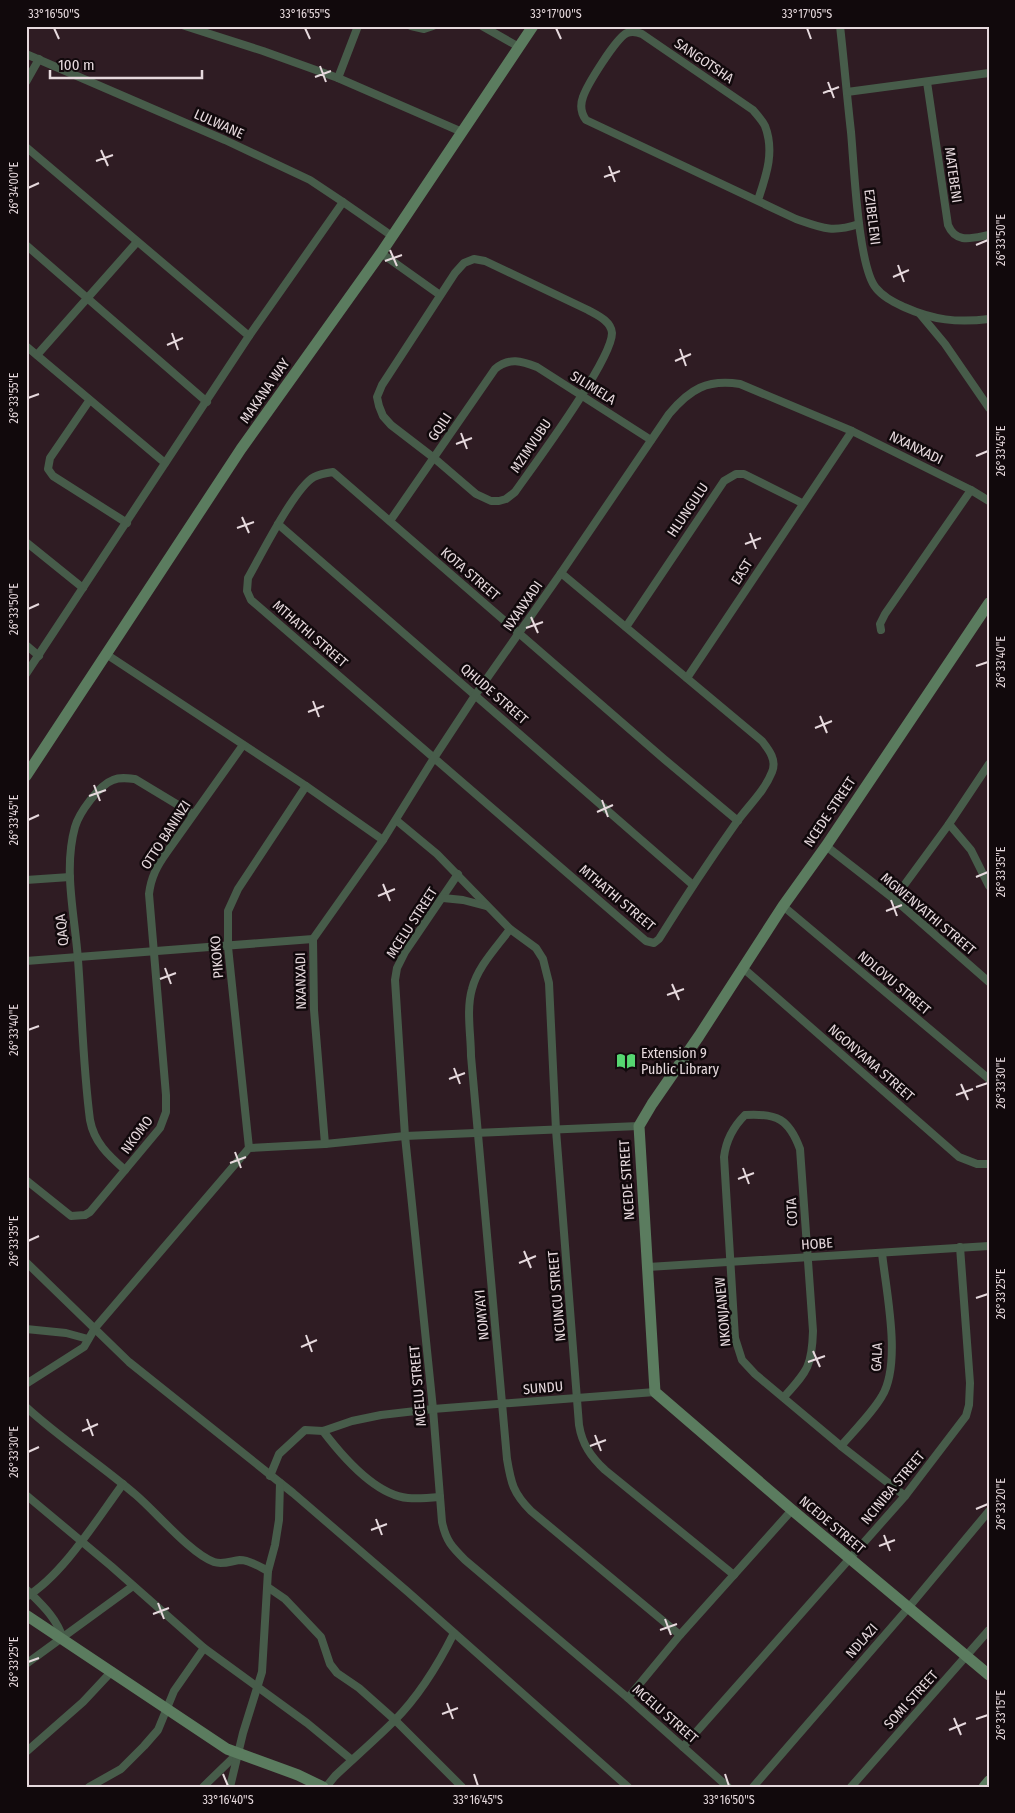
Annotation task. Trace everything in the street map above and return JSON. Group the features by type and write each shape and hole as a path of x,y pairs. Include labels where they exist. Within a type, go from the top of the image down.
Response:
{"street":[{"path":"186,26 338,78 462,132"},
{"path":"338,78 358,26"},
{"path":"411,26 424,29 433,26"},
{"path":"482,26 519,47"},
{"name":"MAKANA WAY","path":"26,776 242,449 381,253 533,26"},
{"name":"EZIBELENI","path":"840,26 859,224 868,273 875,287 884,296 920,314 938,319 972,321 989,319"},
{"name":"SANGOTSHA","path":"758,200 769,168 768,141 764,125 753,110 642,34 628,32 620,38 582,98 581,108 586,120 796,219 825,229 842,230 859,224"},
{"name":"LULWANE","path":"26,54 310,180 392,236"},
{"path":"26,82 40,59"},
{"path":"847,92 989,73"},
{"name":"MATEBENI","path":"927,82 948,225 951,232 963,239 989,235"},
{"path":"26,147 249,336"},
{"path":"26,674 127,524 249,336 343,202"},
{"path":"37,355 137,242"},
{"path":"26,245 206,402"},
{"path":"381,253 440,295"},
{"name":"MZIMVUBU","path":"480,259 601,317 612,331 607,350 582,395 515,492 506,499 491,501 483,499 391,425 383,416 377,397 390,372 440,295 464,263 480,259"},
{"path":"920,314 945,344 989,408"},
{"path":"26,346 165,464"},
{"name":"SILIMELA","path":"519,360 537,368 582,395 652,440"},
{"name":"GQILI","path":"390,521 495,368 501,364 519,360"},
{"name":"NXANXADI","path":"325,1144 314,1010 313,939 383,840 476,694 561,574 669,414 681,400 698,388 724,382 740,384 852,431 971,490 989,502"},
{"path":"89,401 50,458 48,469 53,476 127,524"},
{"name":"EAST","path":"687,678 802,503 852,431"},
{"name":"KOTA STREET","path":"251,600 247,590 248,578 278,524 306,484 320,474 333,472 664,760 738,821"},
{"name":"HLUNGULU","path":"626,627 724,481 736,474 744,474 802,503"},
{"path":"881,630 880,624 884,614 971,490"},
{"name":"QHUDE STREET","path":"278,524 476,694 693,885"},
{"path":"26,542 83,588"},
{"name":"MTHATHI STREET","path":"251,600 646,941 654,943 738,821 758,797 772,772 772,758 762,741 561,574"},
{"name":"NCEDE STREET","path":"989,603 826,846 783,906 699,1036 648,1109 639,1126 654,1392 849,1559 989,1675"},
{"path":"26,645 39,656"},
{"path":"106,654 306,786 383,840"},
{"name":"OTTO BANINZI","path":"155,952 149,894 152,875 243,745"},
{"path":"894,899 949,824 989,764"},
{"name":"QAQA","path":"125,1170 97,1142 92,1129 87,1099 78,957 70,877 71,846 76,825 86,806 112,780 125,777 135,779 193,814"},
{"name":"PIKOKO","path":"249,1148 228,947 228,911 231,902 306,786"},
{"path":"396,820 458,874 486,906 510,929"},
{"path":"949,824 971,850 989,886"},
{"name":"MGWENYATHI STREET","path":"826,846 894,899 989,982"},
{"name":"MCELU STREET","path":"458,874 405,952 396,973 396,1005 405,1136 445,1535 450,1545 465,1560 628,1698 728,1787"},
{"path":"26,880 70,877"},
{"path":"443,898 463,900 486,906"},
{"name":"NDLOVU STREET","path":"783,906 989,1079"},
{"name":"NCUNCU STREET","path":"510,929 536,948 544,964 549,983 556,1130 581,1437 590,1455 597,1463 734,1575"},
{"name":"NOMYAYI","path":"510,929 488,959 472,989 470,1012 478,1133 507,1459 511,1483 520,1500 549,1527 680,1636"},
{"path":"26,961 313,939"},
{"name":"NKOMO","path":"26,1180 71,1216 90,1212 160,1128 166,1112 166,1094 155,952"},
{"name":"NGONYAMA STREET","path":"743,968 959,1157 977,1164 989,1164"},
{"name":"COTA","path":"745,1115 762,1114 775,1117 789,1126 800,1149 802,1162 813,1331 811,1359 804,1373 784,1398"},
{"name":"NKONJANEW","path":"745,1115 732,1130 725,1147 724,1157 735,1338 742,1360 755,1374 841,1446 905,1496"},
{"path":"26,1384 84,1347 95,1328 249,1148 325,1144 405,1136 639,1126"},
{"name":"HOBE","path":"648,1267 989,1246"},
{"name":"NCINIBA STREET","path":"683,1747 905,1496 961,1424 968,1410 970,1383 960,1247"},
{"name":"GALA","path":"841,1446 882,1397 888,1383 892,1365 882,1253"},
{"path":"26,1262 129,1362 280,1483 454,1633 628,1787"},
{"path":"26,1329 66,1333 88,1339"},
{"name":"SUNDU","path":"270,1476 279,1454 305,1430 323,1431 381,1416 433,1409 654,1392"},
{"path":"26,1406 49,1428 123,1484 200,1555 214,1562 226,1563 240,1560 251,1562 268,1571"},
{"path":"323,1431 368,1480 383,1490 394,1496 409,1498 440,1497"},
{"path":"230,1787 262,1672 269,1588 268,1571 279,1520 280,1483"},
{"path":"63,1639 59,1627 50,1614 28,1593 39,1589 54,1574 123,1484"},
{"path":"26,1494 204,1648 307,1723 352,1760"},
{"path":"628,1698 680,1636 792,1510"},
{"name":"NDLAZI","path":"753,1787 909,1607 989,1511"},
{"path":"26,1664 63,1639 133,1586"},
{"path":"269,1588 285,1599 321,1637 330,1664 337,1673 358,1688 395,1720 462,1787"},
{"path":"26,1615 227,1749 325,1787 395,1720 440,1662 454,1633"},
{"name":"SOMI STREET","path":"851,1787 989,1630"},
{"path":"89,1787 120,1769 158,1730 174,1691 204,1648"},
{"path":"26,1752 83,1702 112,1671"},
{"path":"203,1787 238,1753"},
{"path":"984,1787 989,1781"}],"place":[{"name":"Extension 9 Public Library","path":"626,1061"}]}
